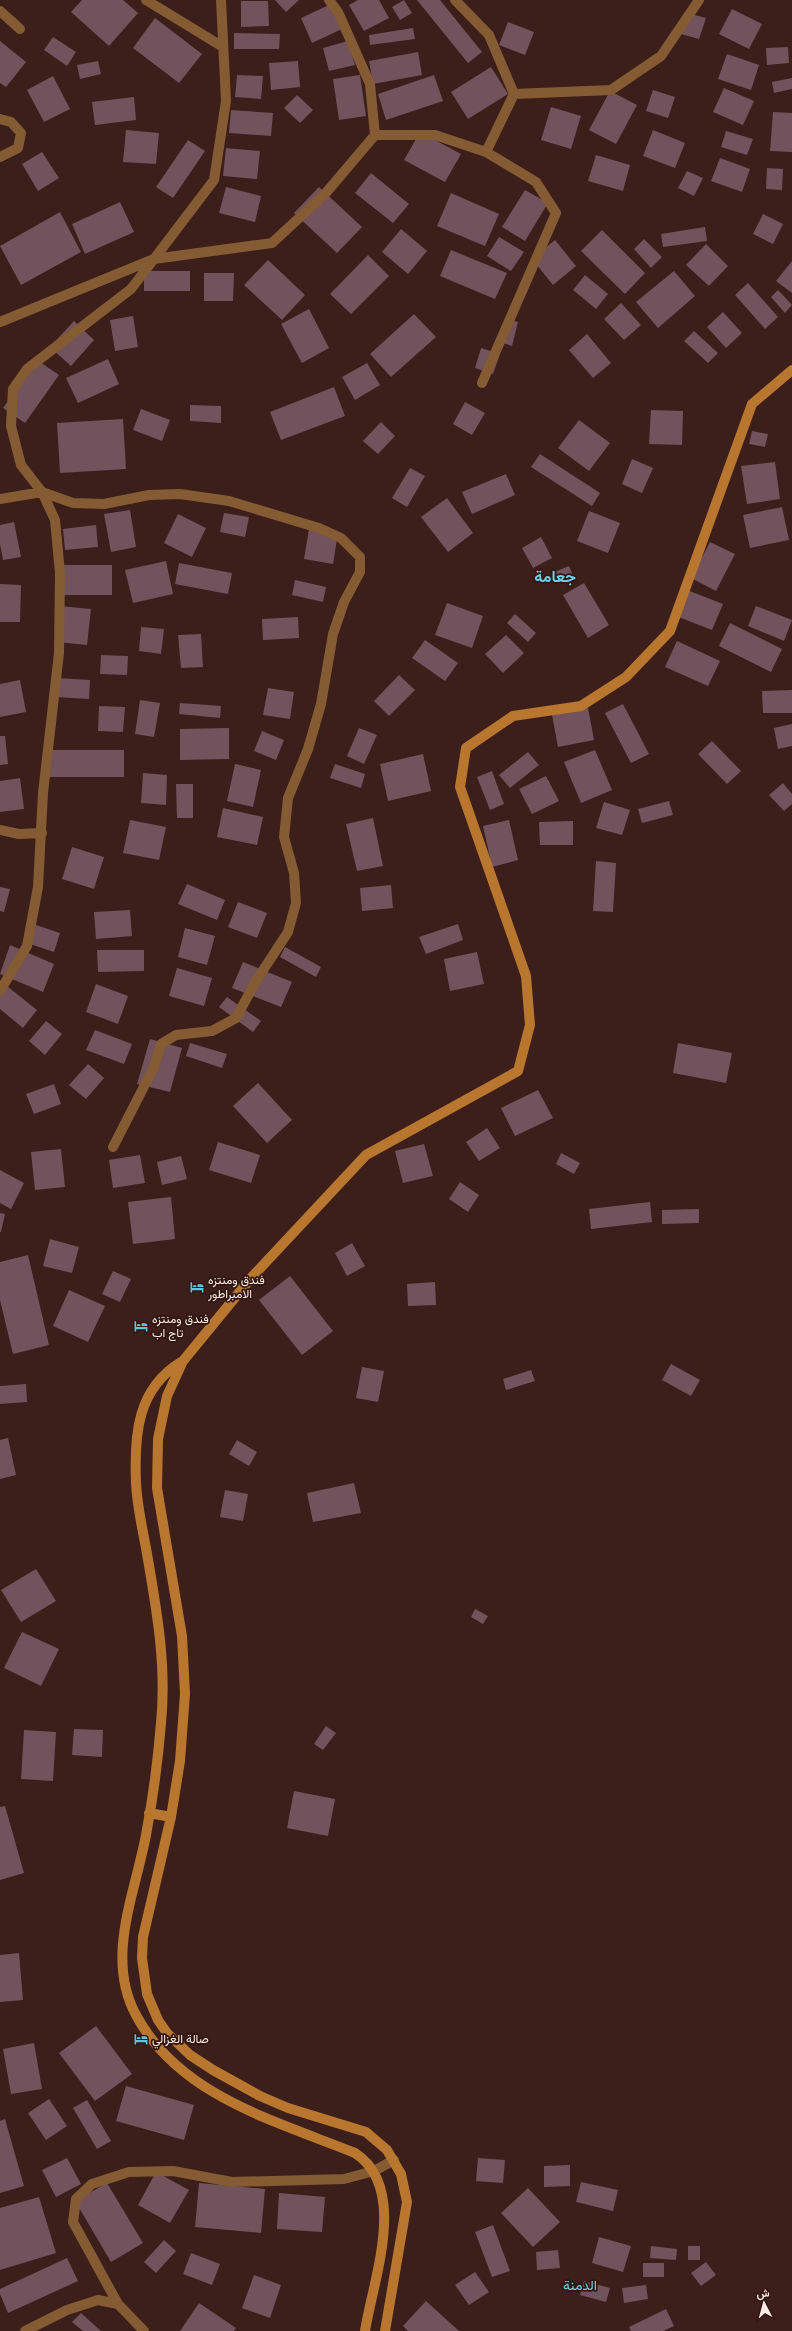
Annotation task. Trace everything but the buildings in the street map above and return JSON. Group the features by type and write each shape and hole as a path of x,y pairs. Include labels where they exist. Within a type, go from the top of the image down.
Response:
{"main road":[{"path":"365,2331 384,2232 384,2198 374,2171 369,2164 355,2153 231,2102 208,2090 191,2078 162,2051 136,2015 126,1994 122,1970 121,1946 150,1813 162,1720 162,1668 157,1617 137,1495 138,1420 147,1396 162,1376 182,1361 251,1278 366,1155 518,1071 530,1025 526,976 460,787 466,748 513,716 581,706 626,677 670,631 752,404 792,370"},
{"path":"182,1361 167,1396 158,1439 156,1464 159,1513 179,1616 185,1675 180,1761 171,1817 143,1938 144,1980 147,1994 158,2020 178,2045 224,2077 288,2108 366,2132 375,2137 394,2160 401,2174 407,2202 385,2331"},
{"path":"150,1813 171,1817"}],"street":[{"path":"146,0 223,47"},
{"path":"0,991 28,946 38,887 43,793 58,653 60,573 55,520 42,492 21,465 12,426 13,389 27,369 131,289 214,180 226,101 221,0"},
{"path":"0,322 154,259 272,243 325,194 375,136 370,84 338,12 329,0"},
{"path":"455,0 489,35 514,94 486,152"},
{"path":"514,94 611,90 661,56 699,0"},
{"path":"0,11 20,29"},
{"path":"0,119 11,122 21,133 18,148 0,157"},
{"path":"375,136 435,135 486,152 536,182 556,213 482,382"},
{"path":"0,499 42,492 73,503 104,504 149,495 180,494 229,501 318,528 341,538 360,557 360,572 344,602 333,634 321,704 308,749 288,798 284,837 294,873 296,903 288,932 256,981 236,1018 212,1031 176,1035 161,1044 154,1067 113,1147"},
{"path":"0,830 19,834 42,833"},
{"path":"144,2331 118,2304 73,2222 76,2199 92,2184 129,2172 173,2172 232,2182 344,2179 374,2171 394,2160"},
{"path":"25,2331 67,2310 98,2300 118,2304"}],"place":[{"name":"فندق ومنتزه الامبراطور","path":"197,1287"},
{"name":"فندق ومنتزه تاج اب","path":"141,1326"},
{"name":"صالة الغزالي","path":"141,2039"}],"district":[{"name":"جعامة","path":"555,576"},
{"name":"الدمنة","path":"580,2285"}]}
